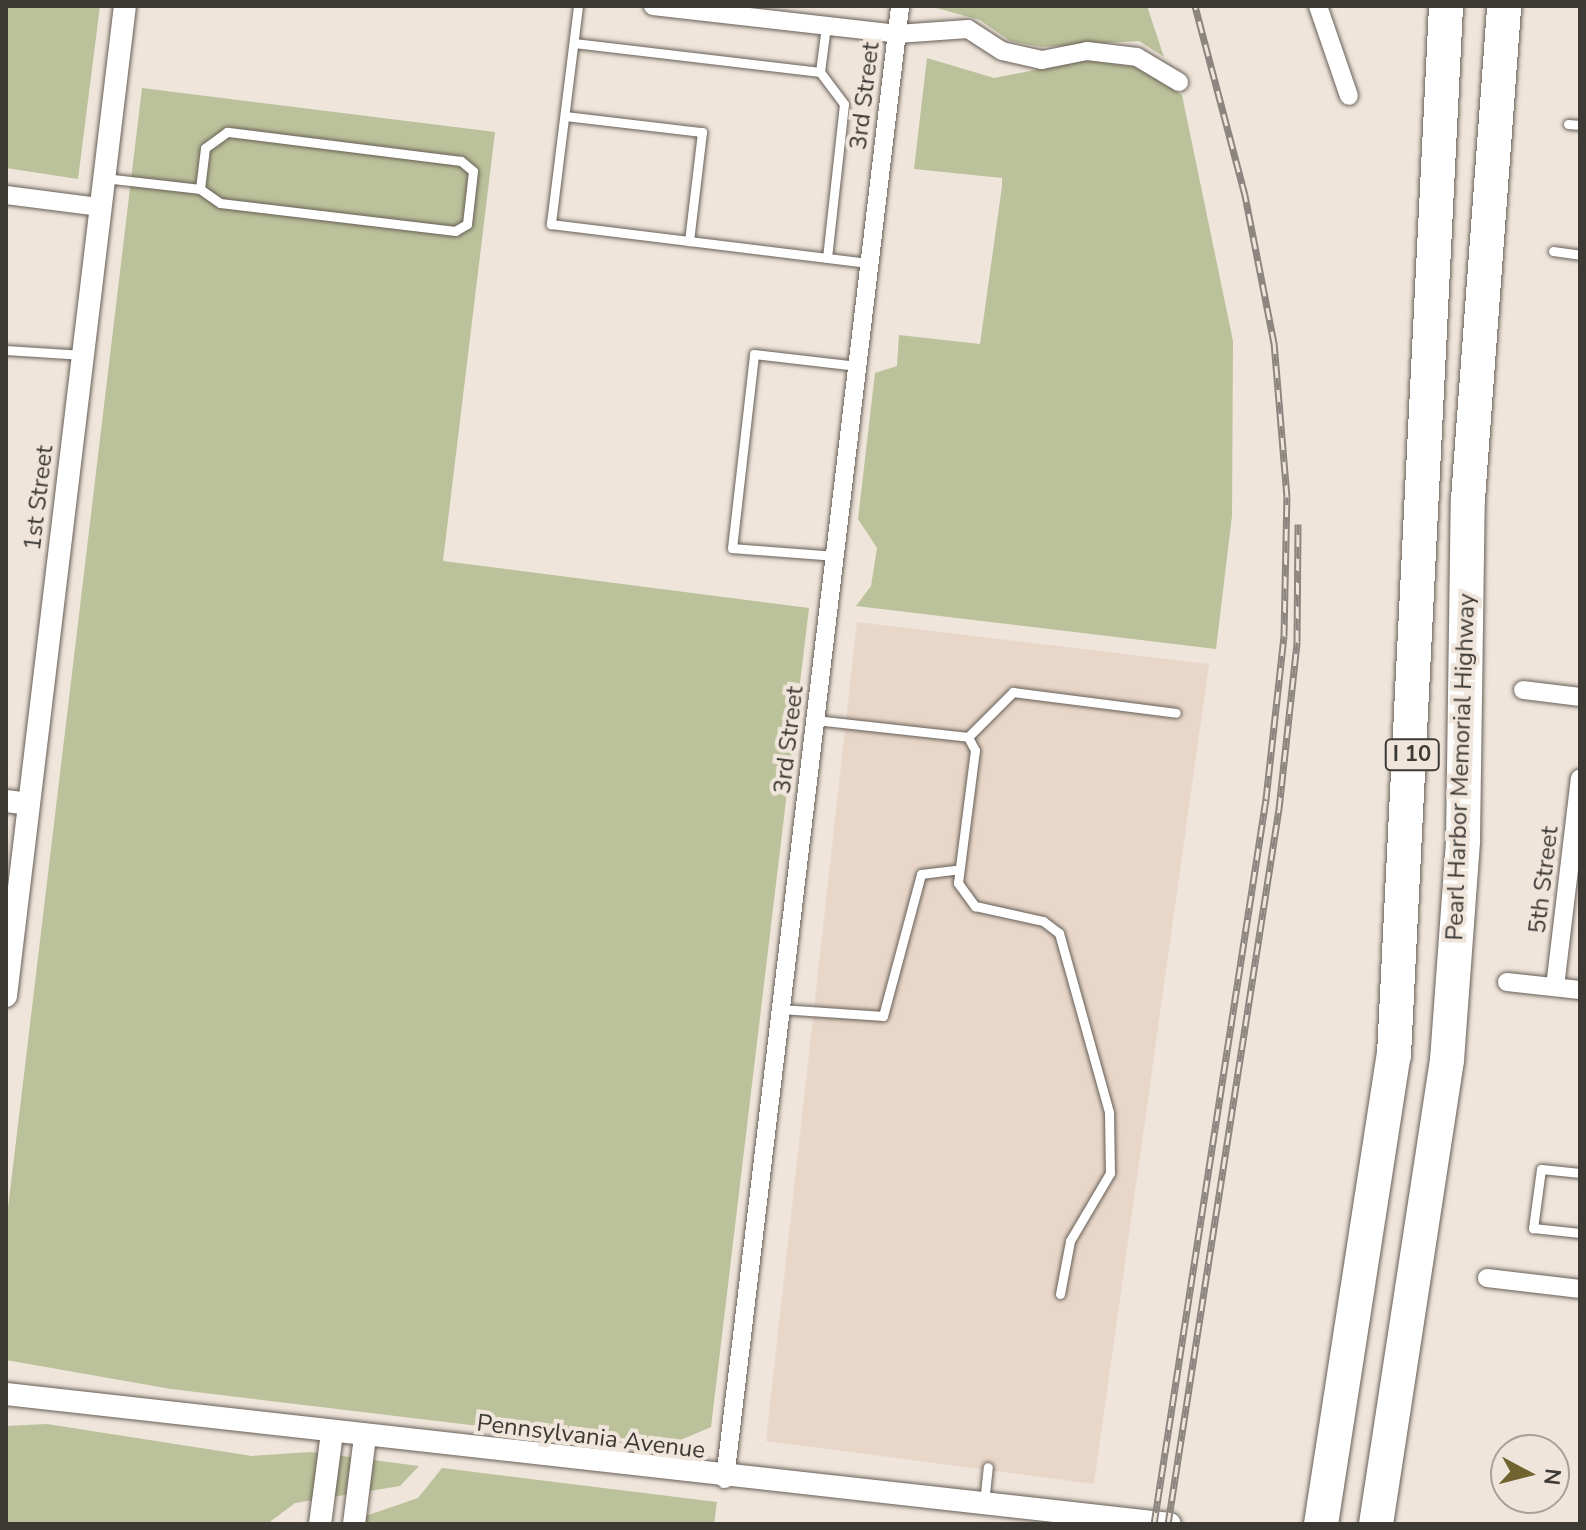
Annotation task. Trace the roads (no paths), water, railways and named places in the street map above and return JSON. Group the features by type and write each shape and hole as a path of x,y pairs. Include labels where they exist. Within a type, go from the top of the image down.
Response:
{"highway":[{"name":"Pearl Harbor Memorial Highway","path":"1323,1511 1394,1055 1444,6"},
{"name":"Pearl Harbor Memorial Highway","path":"1378,1514 1447,1060 1463,840 1468,499 1498,125 1504,6"},
{"path":"1498,125 1524,6"}],"street":[{"name":"1st Street","path":"6,996 125,6"},
{"path":"653,6 897,34 968,29 1002,51 1042,60 1120,53 1179,82"},
{"name":"3rd Street","path":"725,1479 900,6"},
{"path":"1318,6 1349,96"},
{"path":"6,195 100,207"},
{"path":"1523,690 1580,697"},
{"name":"5th Street","path":"1555,987 1576,845 1580,778"},
{"path":"6,801 29,804"},
{"path":"1507,982 1580,990"},
{"path":"1487,1278 1580,1289"},
{"name":"Pennsylvania Avenue","path":"6,1394 725,1479 1170,1524"},
{"path":"320,1524 332,1433"},
{"path":"354,1524 365,1437"}],"lane":[{"path":"578,6 551,224 870,263"},
{"path":"826,26 820,72 844,104 827,258"},
{"path":"574,43 820,72"},
{"path":"565,116 702,132 689,241"},
{"path":"1568,124 1580,125"},
{"path":"104,178 200,189 220,203 455,231 467,224 473,171 461,161 227,132 205,148 200,189"},
{"path":"1553,251 1580,255"},
{"path":"8,352 83,355"},
{"path":"835,556 732,548 754,354 857,366"},
{"path":"968,737 1013,692 1176,713"},
{"path":"815,720 968,737"},
{"path":"968,737 975,750 958,883 975,906 1043,921 1059,933 1103,1084 1110,1173 1070,1241 1060,1294"},
{"path":"781,1009 883,1016 921,874 959,869"},
{"path":"1580,1173 1541,1169 1533,1228 1580,1233"},
{"path":"984,1505 988,1467"}],"railway":[{"path":"1154,1524 1266,799 1284,636 1287,497 1274,343 1245,195 1195,6"},
{"path":"1168,1524 1279,809 1297,642 1298,524"}]}
